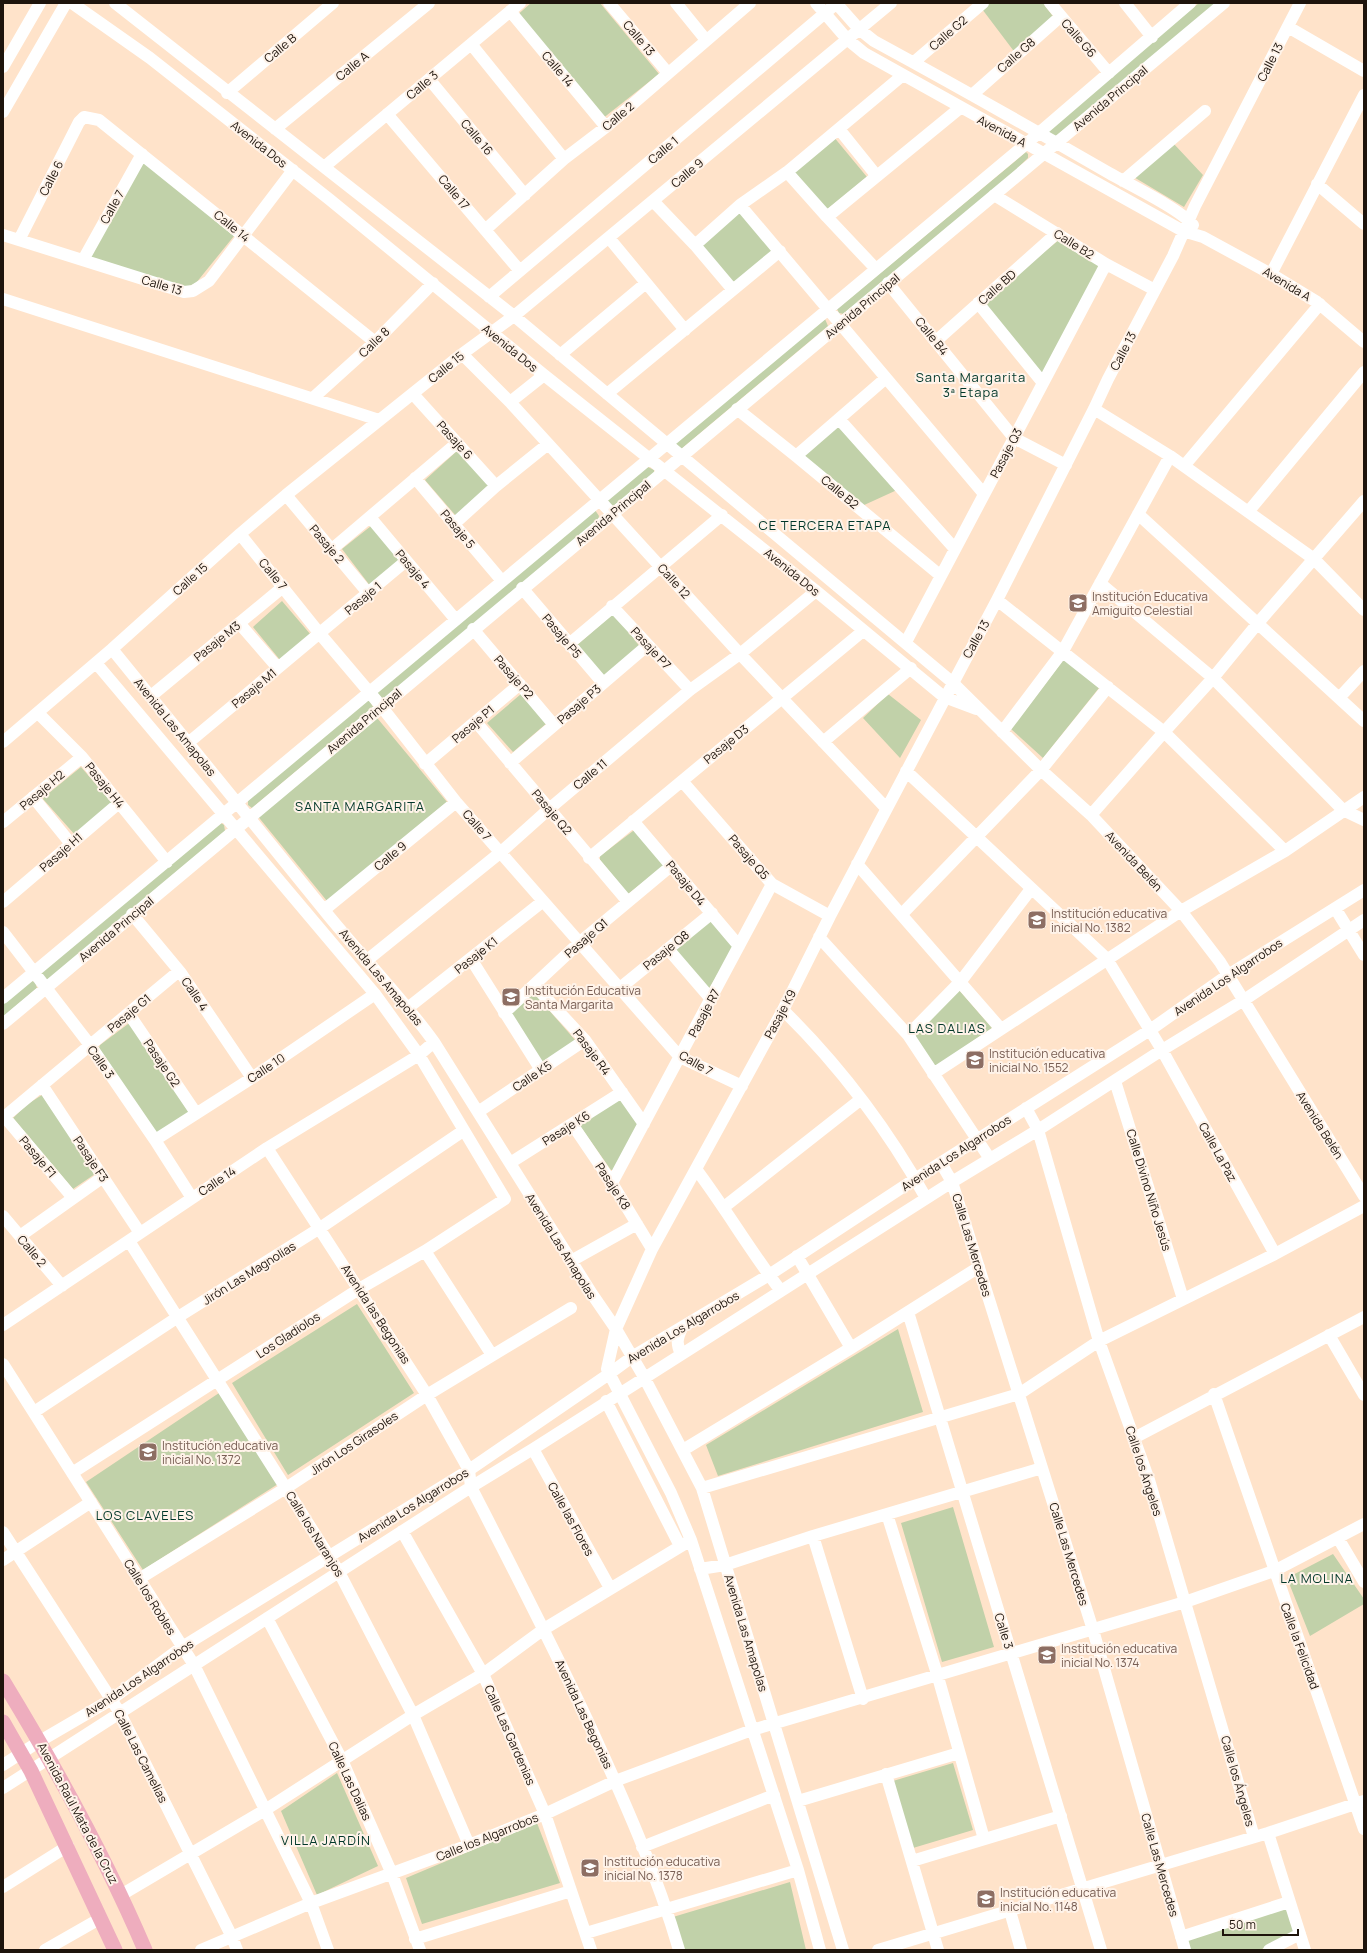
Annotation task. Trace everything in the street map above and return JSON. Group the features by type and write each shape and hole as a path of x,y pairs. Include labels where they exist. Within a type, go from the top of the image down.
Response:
{"main road":[{"name":"Avenida Raúl Mata de la Cruz","path":"3,1681 50,1758 121,1895 145,1950"},
{"name":"Avenida Raúl Mata de la Cruz","path":"3,1722 31,1771 68,1846 115,1950"}],"street":[{"path":"3,67 40,3"},
{"path":"3,112 66,3"},
{"name":"Avenida Dos","path":"72,3 150,58 293,170 544,375 816,591 863,631 911,668 944,697"},
{"name":"Avenida Dos","path":"115,3 227,93 275,128 514,316 952,682"},
{"name":"Calle A","path":"275,128 429,3"},
{"name":"Calle 3","path":"324,167 520,3"},
{"name":"Calle 13","path":"609,3 668,73"},
{"path":"676,3 706,40"},
{"name":"Avenida A","path":"816,3 847,39 864,53 960,108 1183,231 1203,237 1271,274 1320,304 1364,342"},
{"name":"Avenida A","path":"836,3 859,29 874,41 1057,143 1189,220 1203,237"},
{"name":"Calle 1","path":"489,297 836,3"},
{"path":"859,29 891,3"},
{"name":"Calle G2","path":"914,62 983,3"},
{"name":"Calle G6","path":"1050,3 1109,73"},
{"path":"1125,3 1152,37"},
{"name":"Avenida Principal","path":"3,998 1026,144 1190,3"},
{"name":"Avenida Principal","path":"3,1024 132,914 235,830 522,588 1224,3"},
{"name":"Calle 13","path":"944,697 997,600 1108,379 1173,256 1183,231 1300,3"},
{"name":"Calle B","path":"227,93 325,5"},
{"name":"Calle 2","path":"485,230 526,195 564,159 606,127 745,5"},
{"name":"Calle 14","path":"510,11 606,127"},
{"name":"Calle G8","path":"972,95 1061,16"},
{"path":"1288,27 1364,71"},
{"name":"Calle 9","path":"514,316 859,29"},
{"path":"471,44 564,159"},
{"path":"694,245 740,206 787,172 903,75"},
{"name":"Calle 16","path":"429,79 526,195"},
{"path":"1271,274 1364,96"},
{"path":"827,217 960,108"},
{"path":"1123,181 1205,111"},
{"name":"Calle 17","path":"387,114 520,271"},
{"name":"Calle 14","path":"84,117 99,120 375,342"},
{"name":"Calle 6","path":"19,240 79,122 84,117"},
{"path":"839,129 876,176"},
{"name":"Calle 7","path":"83,260 142,154"},
{"name":"Calle 13","path":"3,235 184,292 194,291 209,281 293,170"},
{"path":"787,172 876,269"},
{"path":"1317,184 1364,224"},
{"name":"Calle B2","path":"994,195 1106,264 1155,290"},
{"path":"653,201 733,290"},
{"path":"740,206 829,308 984,494"},
{"name":"Calle BD","path":"936,341 1057,233"},
{"path":"609,238 685,330"},
{"path":"607,394 780,252"},
{"name":"Pasaje Q3","path":"906,642 1106,264"},
{"name":"Calle 8","path":"313,398 375,342 433,283"},
{"path":"560,355 646,283"},
{"name":"Calle B4","path":"888,283 1014,438 1066,465"},
{"path":"3,299 379,420"},
{"path":"978,303 1043,383"},
{"path":"1184,466 1320,304"},
{"name":"Calle 15","path":"3,742 96,663 240,534 286,495 462,354 514,316"},
{"name":"Calle 12","path":"462,354 510,402 740,654 886,808"},
{"path":"1248,512 1364,372"},
{"path":"510,402 544,375"},
{"path":"796,456 886,378"},
{"name":"Pasaje 6","path":"413,394 496,486"},
{"path":"1094,409 1170,456 1314,559 1364,610"},
{"name":"Calle B2","path":"737,410 796,456 941,576"},
{"path":"838,419 955,550"},
{"path":"332,549 457,442"},
{"path":"454,524 496,486 548,444"},
{"path":"1002,732 1063,651 1170,456"},
{"name":"Pasaje 5","path":"415,478 502,581"},
{"name":"Pasaje 2","path":"286,495 368,593"},
{"path":"1091,815 1213,678 1258,623 1364,502"},
{"path":"1138,514 1364,721"},
{"path":"569,644 612,606 722,515"},
{"name":"Pasaje 4","path":"370,517 456,620"},
{"name":"Calle 7","path":"240,534 320,634 381,706 456,802 542,902 580,942 680,1057 742,1086"},
{"name":"Pasaje 1","path":"320,634 406,561"},
{"path":"1100,583 1213,678 1343,810 1364,820"},
{"name":"Pasaje M3","path":"150,696 283,587"},
{"name":"Pasaje P5","path":"522,588 604,683"},
{"name":"Calle 11","path":"366,960 500,852 690,690 740,654 816,591"},
{"path":"997,600 1164,732 1285,851"},
{"name":"Pasaje P7","path":"612,606 690,690"},
{"path":"239,623 278,668"},
{"name":"Pasaje P2","path":"473,629 554,725"},
{"name":"Pasaje D3","path":"589,858 783,699 863,631"},
{"name":"Pasaje M1","path":"188,743 320,634"},
{"name":"Pasaje P3","path":"510,763 648,645"},
{"name":"Avenida Las Amapolas","path":"112,649 324,910 409,1008 434,1042 571,1261 616,1329 644,1377 684,1450 702,1488 843,1950"},
{"name":"Avenida Las Amapolas","path":"96,663 235,830 375,994 419,1055 505,1199"},
{"path":"823,742 911,668"},
{"path":"1339,698 1364,671"},
{"name":"Avenida Belén","path":"952,682 1041,770 1091,815 1181,911 1220,962 1364,1196"},
{"name":"Pasaje P1","path":"425,764 520,684"},
{"path":"902,914 1041,770 1108,687"},
{"name":"Avenida Belén","path":"944,697 980,711"},
{"name":"Pasaje K9","path":"616,1329 652,1249 783,1010 819,937 944,697"},
{"name":"Pasaje H4","path":"38,713 82,757 167,862"},
{"name":"Pasaje Q2","path":"476,722 589,858 628,902"},
{"name":"Pasaje H2","path":"3,822 82,757"},
{"name":"Calle La Paz","path":"906,771 1107,959 1162,1050 1275,1254"},
{"name":"Pasaje Q5","path":"682,781 772,884 830,916"},
{"path":"33,797 71,844"},
{"path":"933,1074 1181,911 1285,851 1364,797"},
{"name":"Calle 9","path":"324,910 456,802"},
{"name":"Pasaje H1","path":"3,902 119,803"},
{"name":"Pasaje D4","path":"633,821 739,946"},
{"path":"857,864 961,981 1001,1029"},
{"name":"Pasaje Q1","path":"504,1013 580,942 671,866"},
{"name":"Pasaje R7","path":"612,1183 772,884"},
{"path":"908,1035 961,981 1031,889"},
{"name":"Avenida Los Algarrobos","path":"3,1765 40,1741 112,1699 182,1648 469,1470 609,1374 632,1356 682,1328 769,1275 941,1162 1150,1030 1228,975 1364,890"},
{"name":"Pasaje K1","path":"409,1008 542,902"},
{"path":"1335,908 1364,955"},
{"name":"Pasaje Q8","path":"620,988 712,913"},
{"name":"Calle 4","path":"132,914 179,971 252,1078"},
{"name":"Avenida Los Algarrobos","path":"3,1788 402,1531 533,1450 644,1377 926,1198 1038,1130 1162,1050 1244,1000 1364,920"},
{"name":"Calle 3","path":"3,932 90,1045 155,1140 192,1198"},
{"path":"819,937 908,1035 990,1159"},
{"path":"668,949 711,999"},
{"path":"471,959 541,1070"},
{"name":"Pasaje G1","path":"4,1116 129,1014 179,971"},
{"name":"Pasaje R4","path":"534,985 585,1040 644,1124"},
{"name":"Calle 10","path":"155,1140 252,1078 375,994"},
{"path":"783,1010 812,1039 860,1100 915,1179 926,1198"},
{"name":"Pasaje G2","path":"129,1014 196,1113"},
{"name":"Calle K5","path":"478,1112 585,1040"},
{"name":"Calle 14","path":"5,1319 62,1286 267,1148 419,1055 434,1042"},
{"name":"Calle Divino Niño Jesús","path":"1115,1081 1183,1299"},
{"name":"Pasaje F3","path":"42,1085 140,1233"},
{"name":"Pasaje K6","path":"510,1163 622,1092"},
{"path":"724,1207 860,1100"},
{"name":"Calle los Ángeles","path":"1026,1108 1038,1130 1099,1341 1149,1480 1254,1837"},
{"name":"Pasaje F1","path":"4,1116 73,1198"},
{"name":"Pasaje K8","path":"572,1124 612,1183 652,1249"},
{"name":"Jirón Las Magnolias","path":"34,1412 178,1317 320,1228 463,1131"},
{"name":"Avenida las Begonias","path":"267,1148 427,1395 469,1470 471,1487"},
{"name":"Calle Las Mercedes","path":"941,1162 952,1182 1093,1630 1185,1950"},
{"path":"696,1169 724,1207 781,1291"},
{"path":"20,1236 103,1177"},
{"name":"Los Gladiolos","path":"72,1473 359,1289 425,1251 505,1199"},
{"path":"702,1488 1019,1394 1099,1341 1275,1254 1364,1206"},
{"name":"Calle 2","path":"3,1216 62,1286"},
{"path":"571,1261 637,1224"},
{"name":"Calle los Naranjos","path":"129,1241 330,1556 413,1715 469,1845"},
{"path":"425,1251 492,1355"},
{"path":"798,1256 851,1348"},
{"path":"684,1450 851,1348 979,1267"},
{"name":"Jirón Los Girasoles","path":"139,1579 286,1488 427,1395 571,1308"},
{"name":"Calle 3","path":"908,1312 1101,1950"},
{"path":"1134,1438 1214,1394 1364,1317"},
{"path":"681,1354 677,1346 678,1337 682,1328"},
{"name":"Avenida Las Amapolas","path":"616,1329 607,1370 618,1394 671,1493 691,1540 798,1870 820,1950"},
{"path":"1328,1335 1364,1395"},
{"name":"Calle los Robles","path":"3,1364 194,1665 311,1903 328,1950"},
{"name":"Calle la Felicidad","path":"1214,1394 1274,1571 1360,1802 1364,1829"},
{"path":"606,1402 680,1546"},
{"name":"Calle las Flores","path":"533,1450 610,1588"},
{"path":"700,1569 725,1565 813,1536 1042,1468"},
{"name":"Avenida Las Begonias","path":"471,1487 544,1629 615,1781 667,1910 679,1950"},
{"path":"3,1560 90,1502"},
{"path":"887,1514 938,1677 984,1839"},
{"name":"Calle los Algarrobos","path":"200,1950 311,1903 469,1845 545,1814 615,1781 752,1730 938,1677 1185,1602 1274,1571 1364,1524"},
{"name":"Calle Las Gardenias","path":"402,1531 483,1674 545,1814 591,1950"},
{"name":"Calle Las Camelias","path":"3,1532 120,1713 232,1937 237,1950"},
{"path":"813,1536 863,1699"},
{"path":"1338,1538 1364,1582"},
{"path":"121,1895 265,1810 413,1715 483,1674 544,1629 691,1540"},
{"name":"Calle Las Dalias","path":"267,1618 342,1760 392,1874 417,1944"},
{"path":"798,1801 959,1753"},
{"path":"886,1774 938,1950"},
{"path":"642,1847 774,1795"},
{"path":"878,1950 1268,1833 1360,1802"},
{"path":"912,1860 1061,1816"},
{"name":"Calle los Ángeles","path":"1268,1833 1305,1950"},
{"path":"3,1887 68,1846"},
{"path":"586,1933 798,1870"},
{"path":"417,1944 571,1891"},
{"path":"1181,1937 1290,1902"},
{"path":"1010,1911 1021,1950"},
{"path":"45,1950 101,1918"},
{"path":"1268,1950 1300,1934"}],"green space":[{"path":"531,3 600,3 659,74 602,119 515,17"},
{"path":"990,3 1043,3 1055,19 1016,51 1013,50 982,9"},
{"path":"1199,3 1217,3 1055,137 1052,137 1048,130 1051,126"},
{"path":"833,136 867,177 825,211 790,171"},
{"path":"1174,144 1203,175 1184,207 1132,176"},
{"path":"1026,152 1028,154 1028,158 997,188 844,314 839,313 837,309"},
{"path":"149,163 234,236 196,283 187,287 90,258 142,164"},
{"path":"739,210 776,251 733,286 698,245"},
{"path":"1060,239 1101,263 1042,375 981,304"},
{"path":"825,319 828,326 680,450 676,444 676,441"},
{"path":"839,422 897,490 862,506 799,455"},
{"path":"458,450 491,486 456,516 425,480"},
{"path":"646,466 654,470 654,473 612,507 607,499"},
{"path":"595,510 599,516 598,520 384,699 381,699 377,692"},
{"path":"371,526 401,562 371,587 342,549"},
{"path":"282,601 311,635 280,660 253,627"},
{"path":"614,613 641,648 605,677 577,645"},
{"path":"1064,659 1099,688 1043,758 1011,729"},
{"path":"521,694 547,723 513,752 487,723"},
{"path":"888,694 921,720 900,758 863,718"},
{"path":"367,701 370,701 373,707 252,808 248,805 248,800"},
{"path":"373,713 447,802 327,901 256,814"},
{"path":"81,767 113,804 76,836 43,799"},
{"path":"221,823 224,825 225,831 48,980 44,979 41,975 43,970"},
{"path":"633,831 638,831 666,864 628,894 600,860 600,856"},
{"path":"710,920 735,946 708,990 675,950"},
{"path":"32,981 35,982 37,988 3,1017 3,1003"},
{"path":"959,990 992,1028 935,1067 914,1034"},
{"path":"533,992 576,1041 541,1064 510,1012"},
{"path":"128,1024 132,1025 190,1114 156,1134 99,1048 100,1045"},
{"path":"42,1095 95,1174 73,1189 13,1118 26,1105"},
{"path":"621,1098 640,1125 613,1170 611,1170 580,1126 581,1123"},
{"path":"357,1304 414,1393 288,1475 232,1383"},
{"path":"898,1329 923,1412 718,1476 706,1445"},
{"path":"219,1393 278,1484 143,1570 86,1482"},
{"path":"953,1507 994,1647 942,1662 901,1523"},
{"path":"1333,1554 1364,1599 1364,1604 1310,1636 1287,1578"},
{"path":"953,1763 973,1830 913,1848 893,1781"},
{"path":"337,1773 378,1866 317,1895 281,1811"},
{"path":"537,1823 560,1883 422,1924 406,1878"},
{"path":"790,1882 806,1950 684,1950 673,1917"},
{"path":"1287,1907 1294,1933 1260,1950 1189,1950 1185,1935"}],"place":[{"name":"Institución Educativa Amiguito Celestial","path":"1078,603"},
{"name":"Institución educativa inicial No. 1382","path":"1037,920"},
{"name":"Institución Educativa Santa Margarita","path":"511,997"},
{"name":"Institución educativa inicial No. 1552","path":"975,1060"},
{"name":"Institución educativa inicial No. 1372","path":"148,1452"},
{"name":"Institución educativa inicial No. 1374","path":"1047,1655"},
{"name":"Institución educativa inicial No. 1378","path":"590,1868"},
{"name":"Institución educativa inicial No. 1148","path":"986,1899"}],"district":[{"name":"Santa Margarita 3ª Etapa","path":"971,384"},
{"name":"CE TERCERA ETAPA","path":"825,525"},
{"name":"SANTA MARGARITA","path":"360,806"},
{"name":"LAS DALIAS","path":"947,1028"},
{"name":"LOS CLAVELES","path":"145,1515"},
{"name":"LA MOLINA","path":"1317,1578"},
{"name":"VILLA JARDÍN","path":"326,1840"}]}
